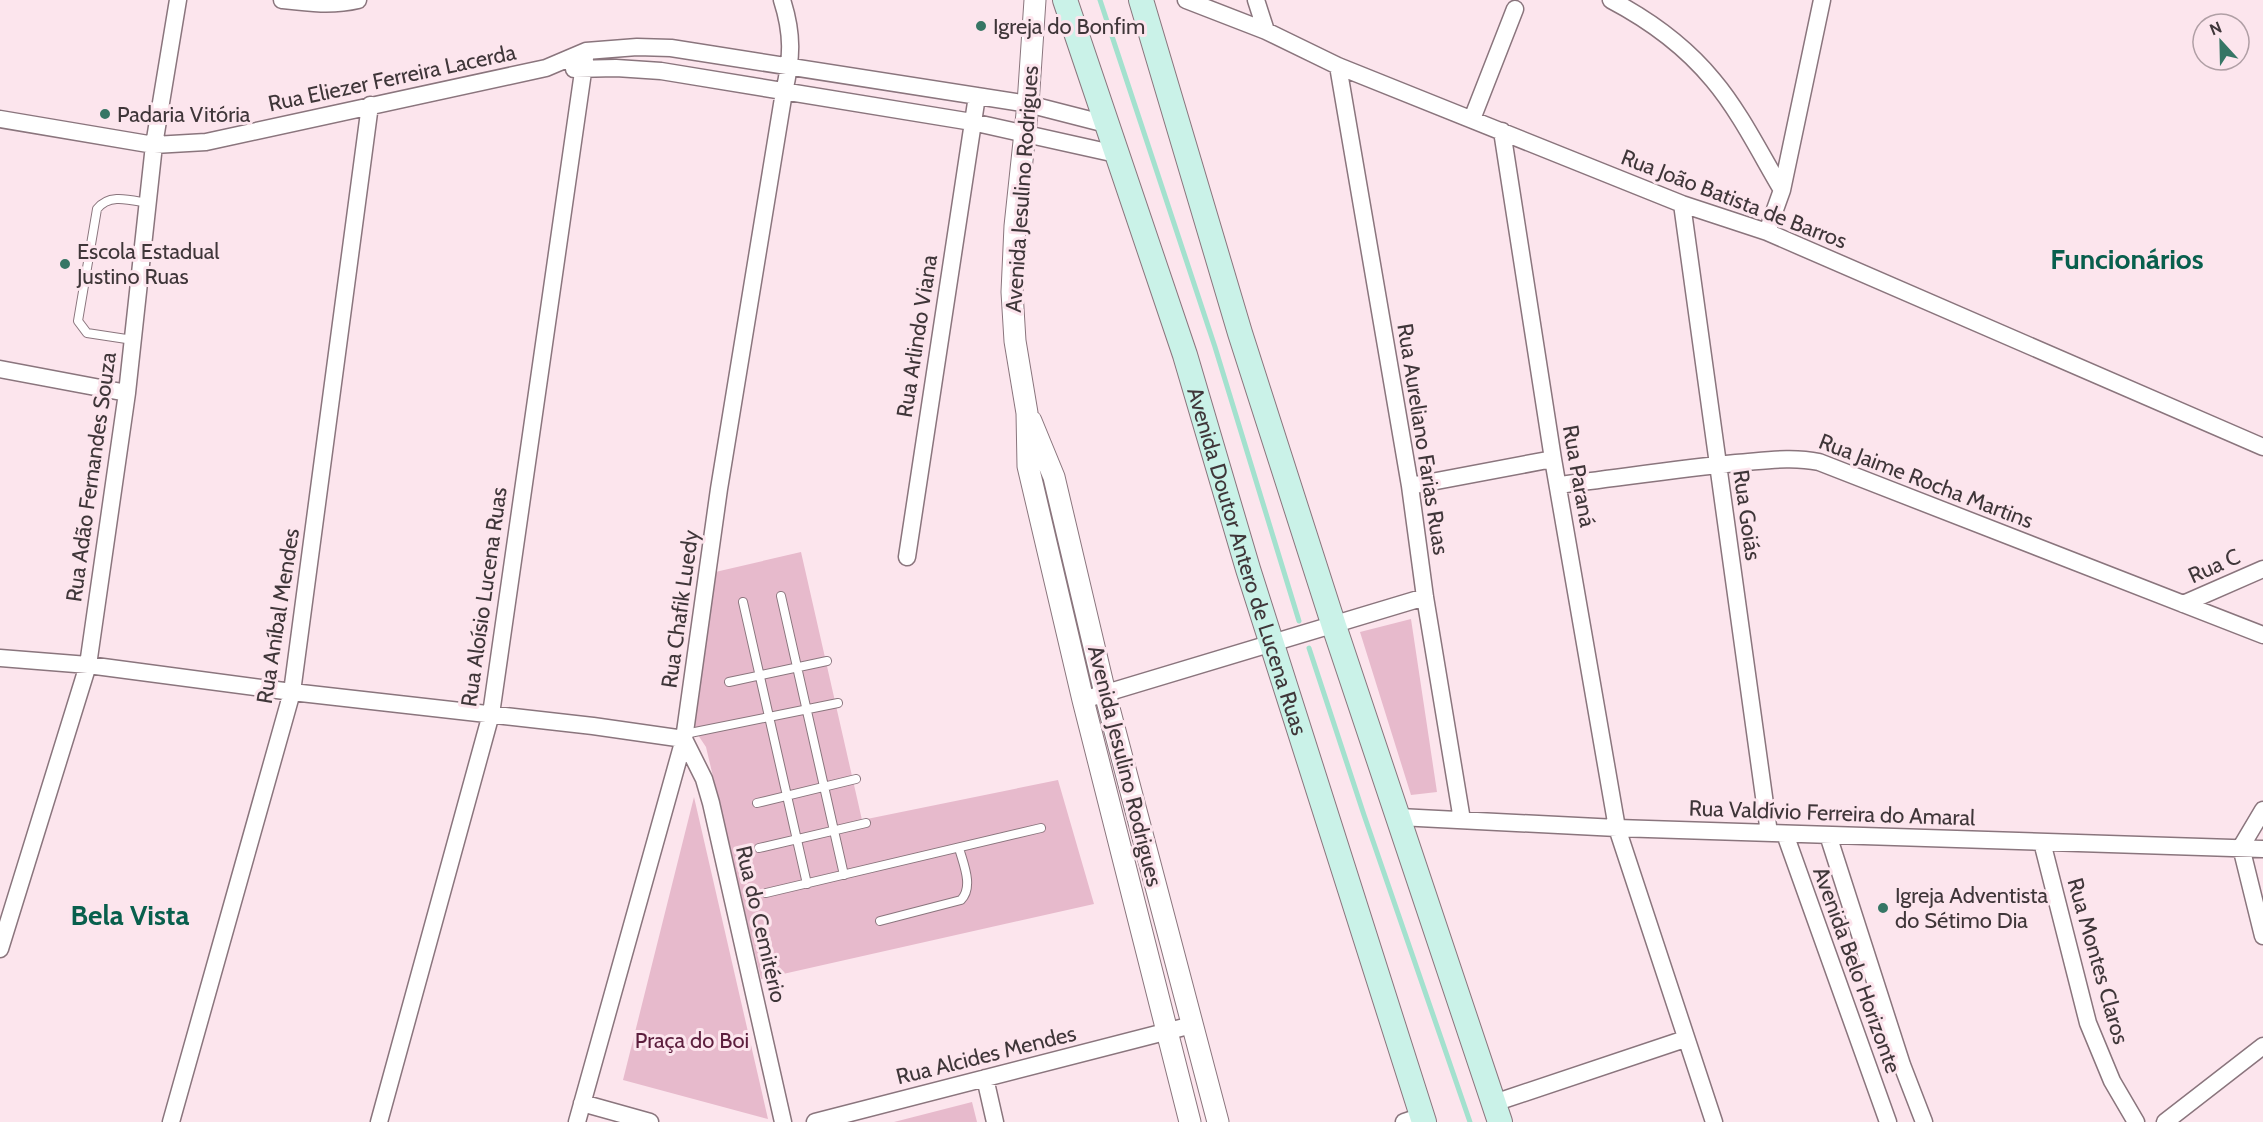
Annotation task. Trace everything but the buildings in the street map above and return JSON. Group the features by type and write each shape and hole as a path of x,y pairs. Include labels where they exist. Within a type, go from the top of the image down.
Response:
{"main road":[{"name":"Avenida Doutor Antero de Lucena Ruas","path":"1065,0 1185,355 1248,569 1273,644 1417,1120"},
{"path":"1141,0 1240,333 1334,626 1497,1112"}],"street":[{"name":"Rua Adão Fernandes Souza","path":"0,949 88,665 127,393 154,146 178,0"},
{"path":"282,0 316,4 346,3 358,0"},
{"name":"Rua Chafik Luedy","path":"577,1122 685,736 719,489 790,67 791,34 782,0"},
{"name":"Avenida Jesulino Rodrigues","path":"1035,0 1028,104 1015,226 1012,292 1015,341 1027,412 1030,476 1083,700 1190,1122"},
{"name":"Rua João Batista de Barros","path":"1186,0 1266,31 1338,66 1682,204 1767,232 2263,447"},
{"path":"1256,0 1266,31"},
{"path":"1611,0 1660,30 1712,79 1726,97 1782,190"},
{"path":"1767,232 1782,190 1822,0"},
{"path":"1472,119 1515,9"},
{"name":"Rua Eliezer Ferreira Lacerda","path":"0,119 154,146 206,142 546,68 586,51 637,47 671,48 1028,104 1106,124"},
{"name":"Rua Aloísio Lucena Ruas","path":"379,1122 490,714 586,51"},
{"name":"Rua Aureliano Farias Ruas","path":"1338,66 1410,486 1425,597 1462,820"},
{"name":"Rua Eliezer Ferreira Lacerda","path":"546,68 616,68 661,71 972,122 1116,154"},
{"name":"Rua Arlindo Viana","path":"907,557 977,96"},
{"name":"Rua Aníbal Mendes","path":"171,1122 292,692 370,105"},
{"name":"Rua Paraná","path":"1502,131 1553,459 1617,828 1714,1122"},
{"name":"Rua Goiás","path":"1682,204 1717,465 1777,833"},
{"path":"0,369 127,393"},
{"name":"Avenida Jesulino Rodrigues","path":"1027,412 1054,477 1105,693 1218,1122"},
{"name":"Rua Jaime Rocha Martins","path":"1558,485 1791,458 1819,462 2263,635"},
{"path":"1410,486 1553,459"},
{"name":"Rua C","path":"2183,604 2263,569"},
{"path":"1083,700 1425,597"},
{"path":"0,658 88,665 292,692 685,736"},
{"name":"Rua do Cemitério","path":"685,736 704,778 711,803 783,1122"},
{"path":"2263,810 2241,847 2263,936"},
{"name":"Rua Valdívio Ferreira do Amaral","path":"1399,817 1617,828 2263,849"},
{"name":"Avenida Belo Horizonte","path":"1777,833 1888,1122"},
{"name":"Avenida Belo Horizonte","path":"1828,835 1902,1065 1924,1122"},
{"name":"Rua Montes Claros","path":"2042,842 2088,1023 2112,1081 2136,1122"},
{"name":"Rua Alcides Mendes","path":"815,1122 1192,1025"},
{"path":"1497,1112 1685,1039"},
{"path":"2165,1122 2263,1046"},
{"path":"985,1078 995,1122"},
{"path":"582,1103 650,1122"}],"lane":[{"path":"133,340 87,333 78,321 97,209 112,198 147,203"},
{"path":"781,596 844,875"},
{"path":"743,602 807,884"},
{"path":"729,682 827,661"},
{"path":"685,736 838,703"},
{"path":"757,803 856,779"},
{"path":"759,848 866,822"},
{"path":"766,892 1041,828"},
{"path":"880,921 961,900 966,895 968,886 959,848"}],"green space":[{"path":"801,552 862,820 1058,780 1094,904 761,979 706,747 688,720 711,573"},
{"path":"1411,619 1437,792 1411,795 1360,632"},
{"name":"Praça do Boi","path":"694,797 768,1119 623,1080"},
{"path":"972,1102 977,1122 894,1122"}],"waterway":[{"path":"1100,0 1215,347 1299,621"},
{"path":"1309,648 1470,1122"}],"place":[{"name":"Igreja do Bonfim","path":"981,26"},
{"name":"Padaria Vitória","path":"105,114"},
{"name":"Escola Estadual Justino Ruas","path":"65,264"},
{"name":"Igreja Adventista do Sétimo Dia","path":"1883,908"}],"district":[{"name":"Funcionários","path":"2127,259"},
{"name":"Bela Vista","path":"130,915"}]}
